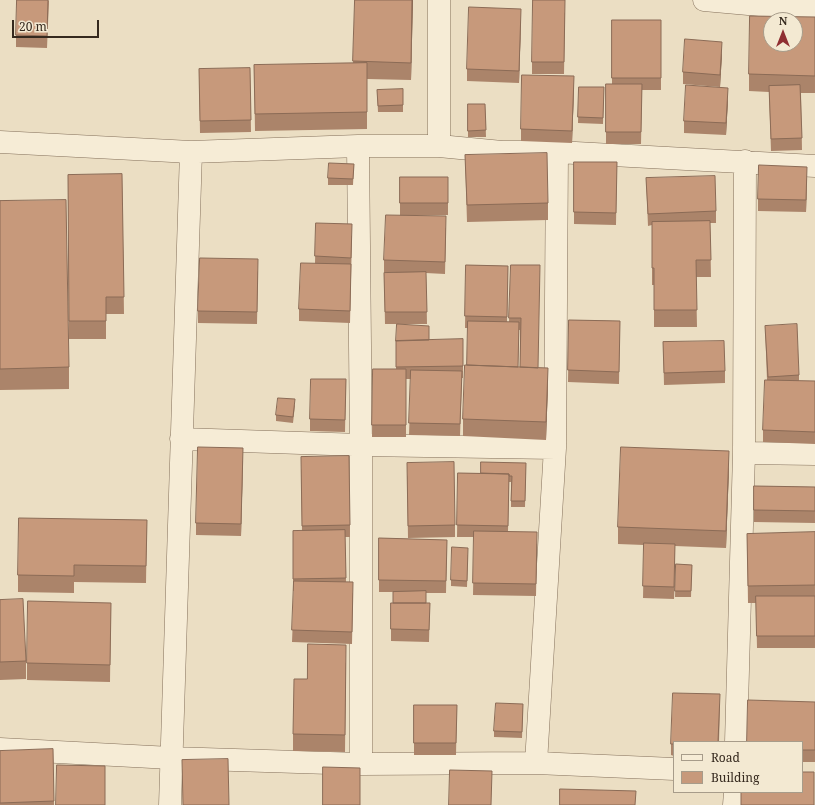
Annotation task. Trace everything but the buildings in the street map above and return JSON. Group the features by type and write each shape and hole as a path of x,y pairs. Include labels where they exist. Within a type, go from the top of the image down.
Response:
{"street":[{"path":"439,0 439,146"},
{"path":"704,0 756,2 815,10"},
{"path":"0,142 191,152 358,146 439,146 502,152 557,152 815,166"},
{"path":"358,146 361,445 361,764"},
{"path":"170,805 191,152"},
{"path":"536,763 555,448 557,152"},
{"path":"736,741 744,454 745,161"},
{"path":"181,439 361,445 555,448"},
{"path":"744,454 815,454"},
{"path":"0,749 171,758 361,764 536,763 673,769"},
{"path":"734,805 735,793"}]}
